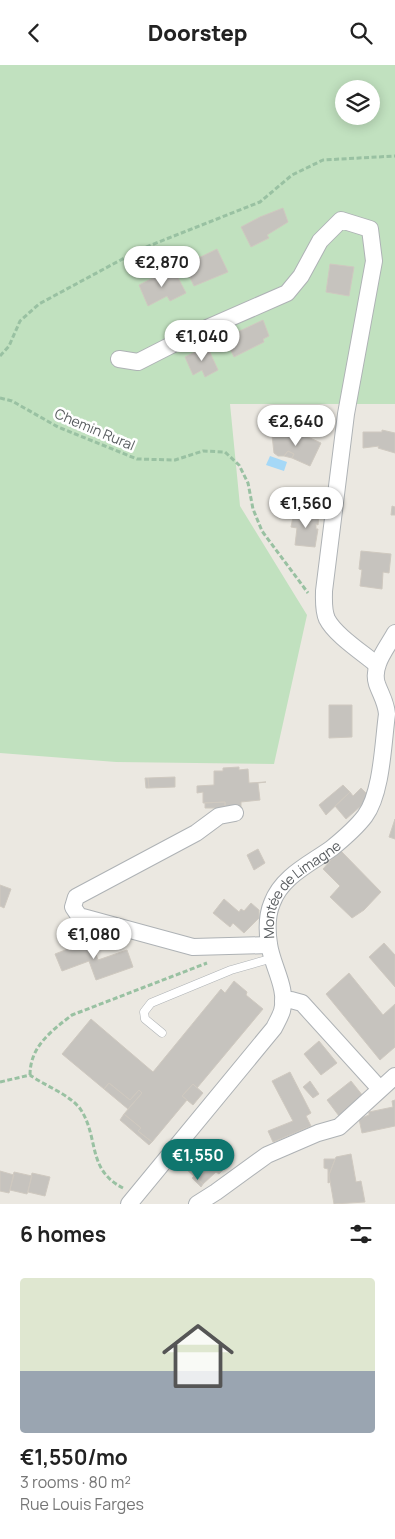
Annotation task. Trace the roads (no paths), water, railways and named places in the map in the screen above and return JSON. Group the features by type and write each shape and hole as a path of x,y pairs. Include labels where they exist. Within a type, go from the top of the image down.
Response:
{"street":[{"path":"119,359 138,362 191,335 287,293 301,276 320,241 341,220 370,229 374,261 346,414 324,591 324,606 327,619 339,633 377,665 395,633"},
{"name":"Montée de Limagne","path":"129,1204 274,1028 282,1009 283,1001 282,987 271,951 270,910 275,895 283,884 295,873 333,847 364,817 372,805 391,712 377,684 375,674 377,665"},
{"path":"235,813 219,816 196,833 76,897 73,907 79,916 193,947 271,951"},
{"path":"283,1001 291,1000 302,1003 380,1089"},
{"path":"197,1204 267,1155 318,1133 339,1127 395,1076"}],"lane":[{"path":"162,1033 145,1019 144,1012 150,1003 231,970 271,951"}],"water":[{"path":"270,456 287,462 284,471 266,465"}]}
